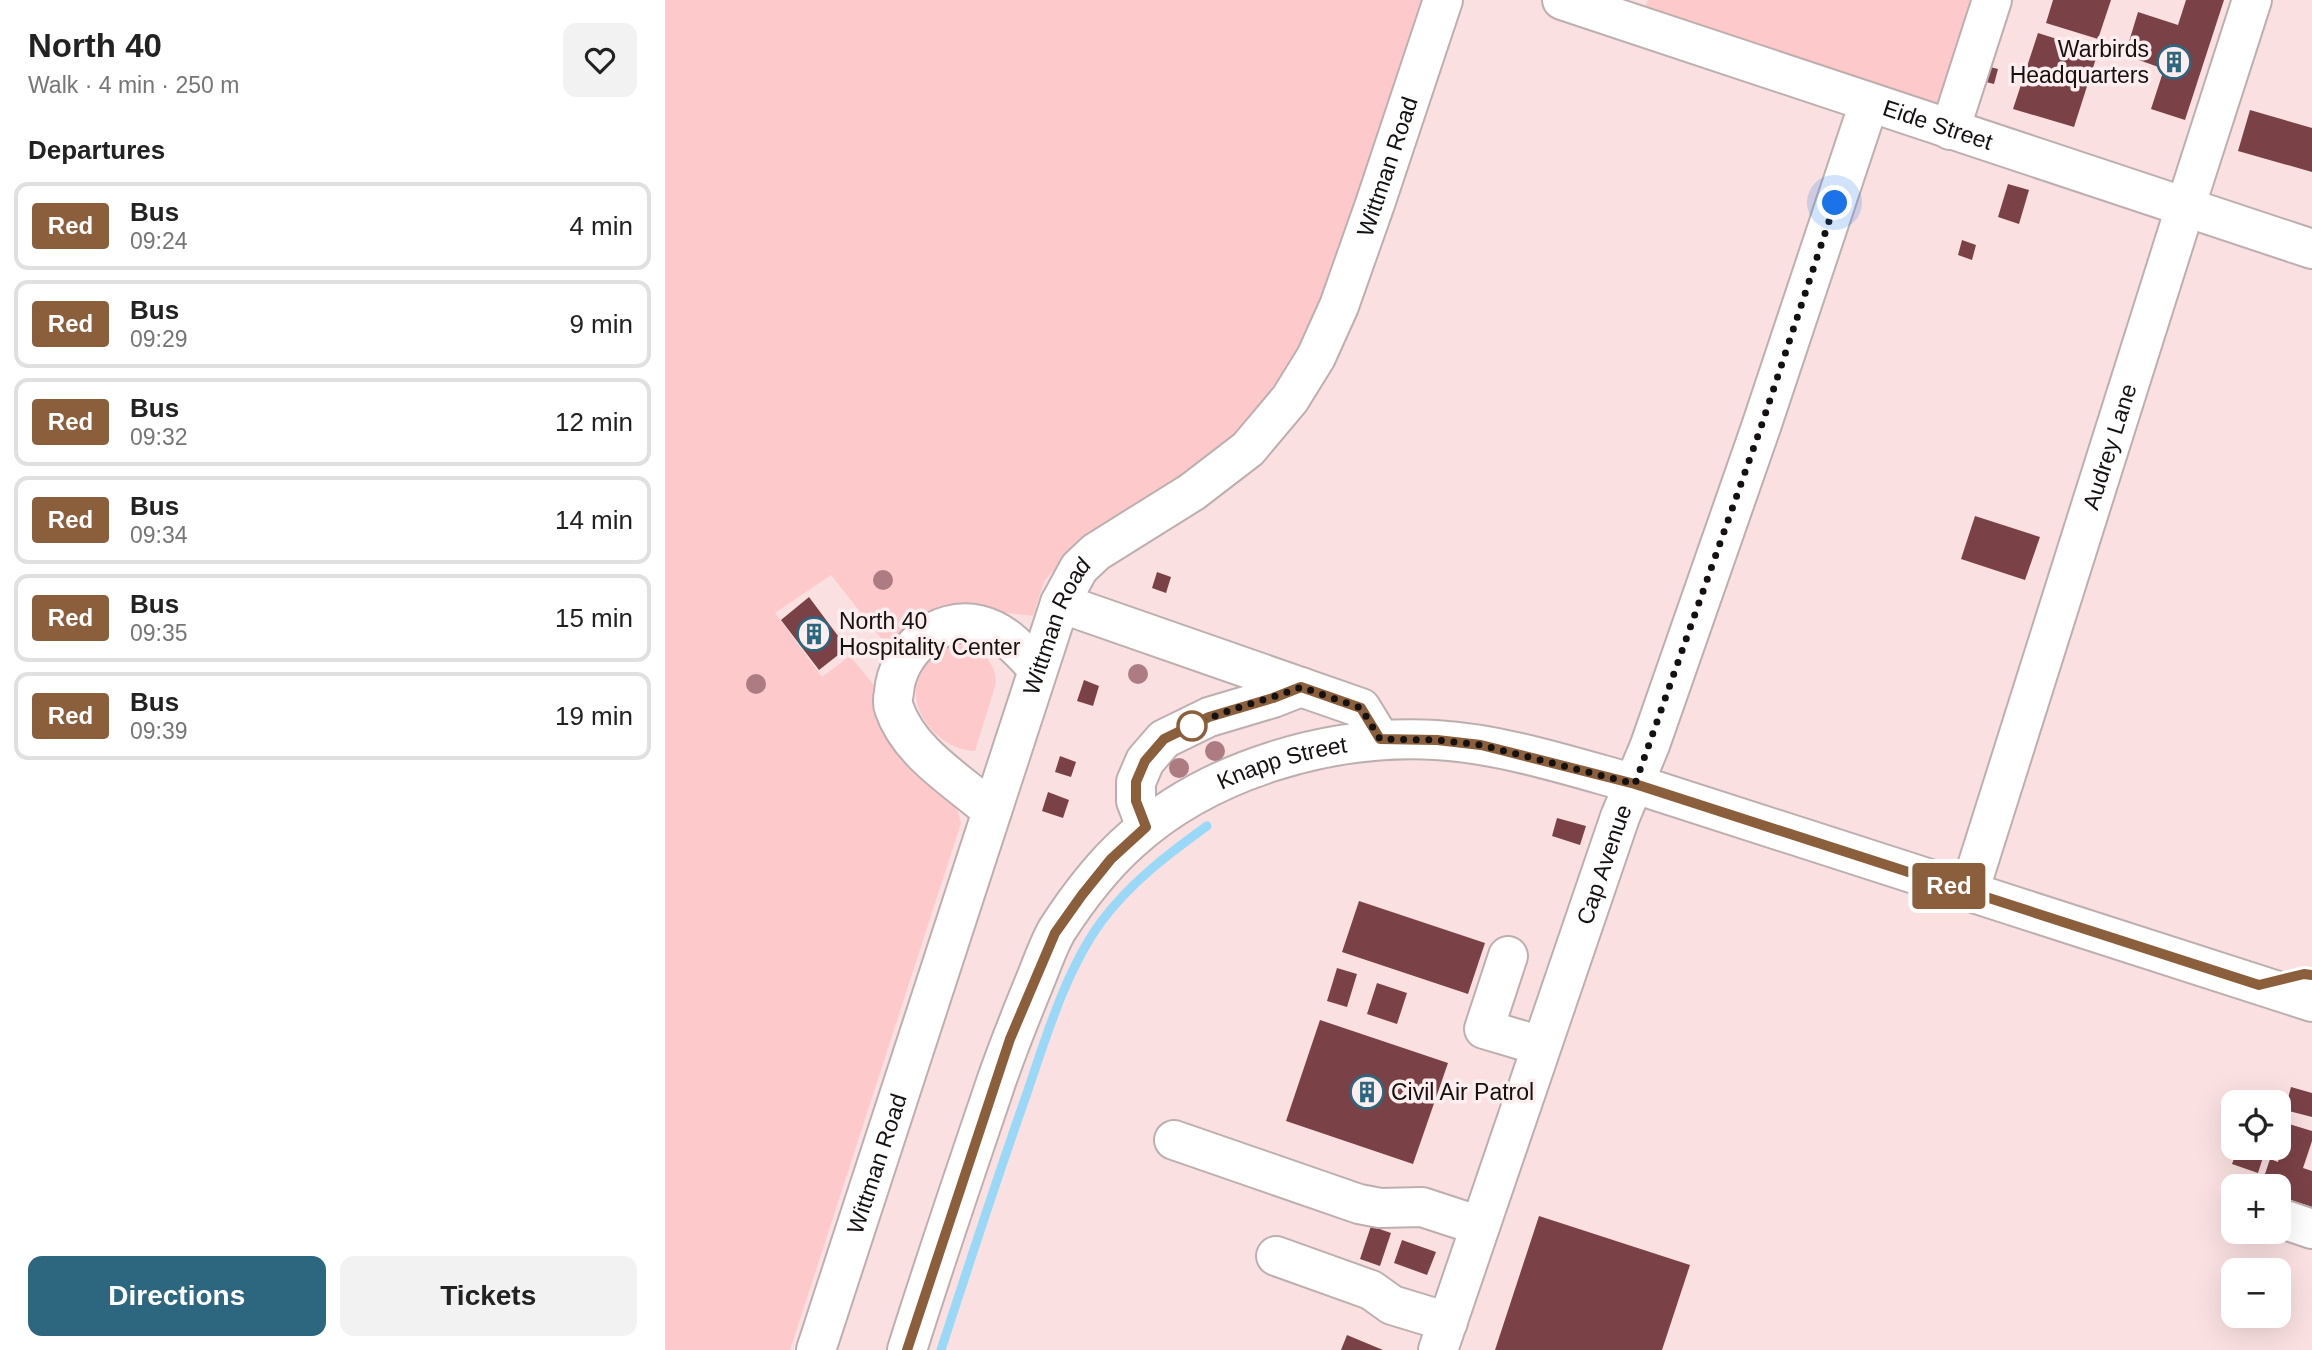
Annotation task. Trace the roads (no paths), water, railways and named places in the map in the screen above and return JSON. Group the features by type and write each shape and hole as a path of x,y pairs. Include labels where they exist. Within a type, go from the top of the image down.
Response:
{"lane":[{"name":"Wittman Road","path":"816,1350 1060,603 1079,568 1096,552 1192,492 1248,449 1297,388 1316,357 1339,306 1443,0"},
{"name":"Eide Street","path":"1562,0 2312,249"},
{"path":"1950,130 1992,0"},
{"name":"Audrey Lane","path":"1969,892 2252,0"},
{"name":"Cap Avenue","path":"1443,1336 1620,817 1635,784 1756,440 1868,103"},
{"path":"1060,603 1361,708 1380,739"},
{"path":"992,811 921,751 902,726 893,705 895,679 901,662 914,646 933,630 953,625 978,625 1008,638 1038,669"},
{"path":"1146,827 1136,801 1136,782 1145,761 1164,739 1209,717 1301,687"},
{"name":"Knapp Street","path":"907,1350 1010,1039 1055,933 1111,859 1146,827 1177,806 1259,766 1331,745 1380,739 1437,740 1481,745 1635,784 2312,1002"},
{"path":"1508,956 1484,1029 1541,1046"},
{"path":"2259,985 2304,974 2312,975"},
{"path":"1174,1140 1359,1204 1380,1208 1422,1207 1480,1226"},
{"path":"2291,1222 2312,1229"},
{"path":"1276,1256 1371,1290 1443,1336"}],"waterway":[{"path":"941,1350 1042,1049 1077,961 1101,922 1124,894 1164,858 1207,826"}],"place":[{"name":"Warbirds Headquarters","path":"2174,62"},
{"name":"North 40 Hospitality Center","path":"814,634"},
{"name":"Civil Air Patrol","path":"1367,1092"}]}
